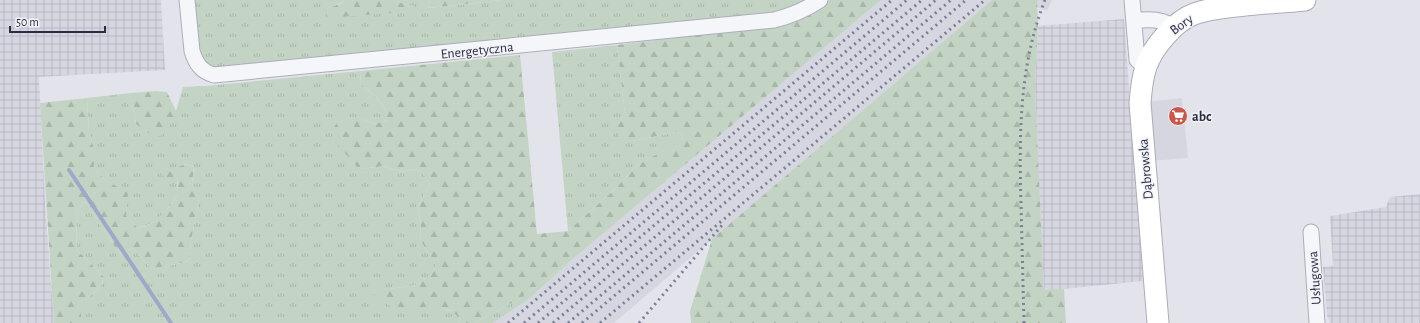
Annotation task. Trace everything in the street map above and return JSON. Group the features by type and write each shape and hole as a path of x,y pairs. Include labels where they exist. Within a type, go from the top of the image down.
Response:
{"street":[{"name":"Energetyczna","path":"187,0 194,59 202,70 214,75 774,20 804,10 820,0"},
{"path":"1132,0 1137,60 1146,67"},
{"name":"Bory","path":"1146,67 1154,51 1173,28 1193,14 1212,9 1305,0"},
{"path":"1134,21 1142,20 1167,22 1173,28"},
{"name":"Dąbrowska","path":"1146,67 1141,86 1140,103 1158,323"},
{"name":"Usługowa","path":"1311,232 1317,323"}],"shaded area":[{"path":"0,0 161,0 165,70 39,77 45,202 54,323 0,323"},
{"path":"881,0 992,0 614,323 493,323 529,299 574,258"},
{"path":"1037,0 1052,0 1047,11 1036,7"},
{"path":"1124,19 1143,281 1044,291 1035,86 1038,26"},
{"path":"1182,98 1188,158 1150,161 1146,102"},
{"path":"1420,194 1420,323 1330,323 1327,315 1323,267 1333,266 1330,216 1386,207 1390,197"}],"green space":[{"path":"195,0 345,0 326,9 415,7 398,2 397,0 430,0 428,8 503,0 808,0 782,12 220,69 207,64 201,55 196,22"},
{"path":"345,0 397,0 398,2 415,7 414,11 327,18 326,9 342,3"},
{"path":"430,0 503,0 428,8"},
{"path":"829,0 881,0 574,258 518,300 474,323 460,323 459,319 453,312 441,308 394,312 391,306 372,298 376,293 382,290 416,285 432,274 435,268 435,262 420,240 421,227 418,207 430,183 422,172 415,169 402,172 383,166 363,169 357,167 336,143 332,130 336,124 348,120 361,119 375,124 387,120 387,114 382,104 361,84 360,71 520,55 537,234 568,231 613,191 636,166 682,140 683,134 677,132 632,141 625,141 619,138 617,125 625,114 617,45 789,23 818,11"},
{"path":"992,0 1037,0 1038,26 1035,86 1044,290 1064,289 1066,323 691,323 690,311 712,239"},
{"path":"617,45 625,114 617,125 632,141 677,132 683,134 682,141 636,166 613,191 568,231 552,52"},
{"path":"360,71 361,84 382,104 387,114 387,120 375,124 361,119 357,167 363,169 383,166 402,172 415,169 422,172 430,183 418,207 421,227 420,240 435,262 435,268 432,274 416,285 382,290 454,312 460,323 81,323 81,303 100,288 104,277 77,250 76,212 85,201 120,255 133,248 152,270 189,261 191,241 199,199 192,184 194,167 186,164 177,167 178,194 171,205 155,222 138,228 126,216 127,193 104,179 94,167 94,149 89,132 87,98 130,93 136,124 176,111 183,87"},
{"path":"156,91 167,92 176,111 166,132 160,136 150,134 136,124 130,93"},
{"path":"87,98 89,132 94,149 94,167 104,179 128,193 126,216 138,228 155,222 171,205 178,194 178,181 170,180 161,174 166,167 177,167 186,164 194,167 192,184 199,199 191,241 189,261 152,270 133,248 120,255 85,201 76,212 77,250 104,277 100,288 81,303 81,323 54,323 40,103"},
{"path":"574,258 529,299 493,323 474,323 518,300"}],"waterway":[{"path":"69,170 171,323"}],"railway":[{"path":"508,323 892,0"},
{"path":"524,323 907,0"},
{"path":"538,323 922,0"},
{"path":"553,323 936,0"},
{"path":"568,323 951,0"},
{"path":"582,323 966,0"},
{"path":"600,323 985,0"},
{"path":"1024,323 1020,178 1022,101 1030,50 1036,25 1045,0"},
{"path":"639,323 723,224"}],"place":[{"name":"abc","path":"1178,116"}]}
